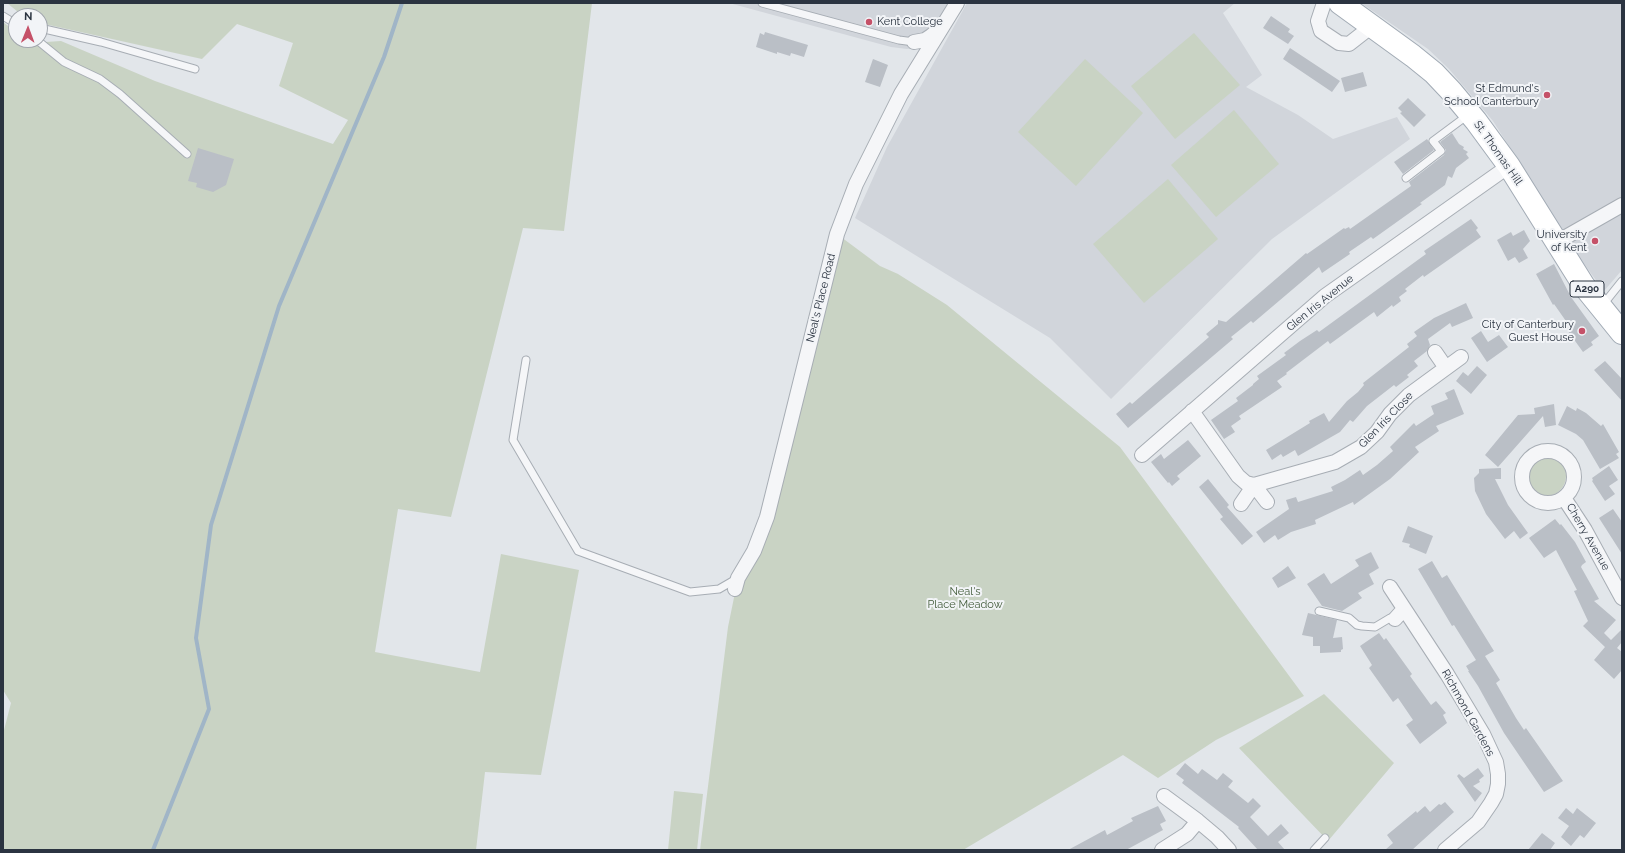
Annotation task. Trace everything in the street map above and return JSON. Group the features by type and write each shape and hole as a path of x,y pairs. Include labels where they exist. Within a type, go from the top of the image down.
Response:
{"main road":[{"name":"St. Thomas Hill","path":"1340,3 1434,73 1470,114 1509,166 1584,286 1622,332"}],"street":[{"name":"Neal's Place Road","path":"736,584 754,550 766,517 837,234 856,184 902,94 957,3"},
{"path":"1324,3 1318,21 1321,31 1339,43 1349,44 1372,26"},
{"name":"Neal's Place Road","path":"914,42 924,40 931,36 946,21"},
{"name":"Glen Iris Avenue","path":"1142,455 1325,296 1509,166"},
{"path":"1557,242 1622,205"},
{"path":"1435,352 1446,368"},
{"name":"Glen Iris Close","path":"1254,485 1335,462 1362,447 1377,432 1399,404 1461,357"},
{"path":"1192,411 1238,476 1246,483 1254,485 1267,502"},
{"path":"1241,504 1254,485"},
{"name":"Cherry Avenue","path":"1564,498 1585,530 1622,598"},
{"name":"Richmond Gardens","path":"1390,587 1399,614 1459,694 1496,762 1498,774 1496,794 1478,822 1445,850"},
{"path":"1164,796 1198,821 1217,837 1229,850"},
{"path":"1162,850 1188,834 1198,821"}],"lane":[{"name":"Neal's Place Road","path":"762,3 898,40 914,42"},
{"path":"48,30 101,42 195,69"},
{"path":"47,48 64,62 100,79 120,94 187,154"},
{"path":"1406,178 1441,152 1433,141 1470,114"},
{"path":"1602,307 1622,281"},
{"path":"526,360 513,440 578,551 690,592 719,589 736,584"},
{"path":"1318,611 1348,618 1357,625 1375,627 1399,614"},
{"path":"1314,850 1325,838"}],"shaded area":[{"name":"Kent College","path":"729,3 954,3 917,48 907,49 891,47"},
{"path":"967,3 1235,3 1223,13 1262,75 1246,87 1298,115 1333,139 1397,117 1410,139 1272,239 1111,399 1050,338 855,218 887,147"},
{"name":"St Edmund's School Canterbury","path":"1361,3 1622,3 1622,270 1604,291 1581,260 1493,121 1449,69 1428,49"}],"green space":[{"path":"7,3 592,3 564,231 523,228 451,517 398,509 375,652 480,672 501,554 579,570 541,775 485,772 476,850 3,850 3,734 11,703 3,690 3,22 8,26 8,48 48,48 48,42 61,41 155,81 333,144 348,120 279,86 293,43 237,24 202,59 48,25 48,8 13,8"},
{"path":"1194,33 1240,85 1175,139 1131,86"},
{"path":"1085,59 1143,113 1076,186 1018,132"},
{"path":"1234,110 1279,164 1216,217 1171,165"},
{"path":"1168,179 1218,239 1144,303 1093,244"},
{"name":"Neal's Place Meadow","path":"837,234 880,266 898,274 947,305 1120,447 1304,696 1216,740 1158,778 1123,755 963,850 700,850 728,627 738,578 754,551"},
{"path":"1546,456 1554,458 1560,462 1564,468 1566,476 1564,484 1560,490 1554,494 1546,496 1538,494 1532,490 1528,484 1526,476 1528,468 1532,462 1538,458"},
{"path":"1324,694 1394,763 1328,841 1239,748"},
{"path":"674,791 703,794 697,850 668,850"}],"building":[{"path":"1271,16 1290,29 1288,32 1294,36 1288,44 1263,28"},
{"path":"765,32 808,45 804,57 791,53 790,56 777,52 777,54 756,47 760,33 764,35"},
{"path":"1290,48 1340,81 1332,92 1283,59"},
{"path":"873,59 888,65 880,87 865,82"},
{"path":"1363,72 1367,86 1345,92 1341,78"},
{"path":"1408,98 1426,115 1414,127 1400,113 1402,112 1398,108"},
{"path":"1452,133 1459,144 1464,147 1463,149 1468,152 1466,154 1469,158 1456,168 1452,178 1448,176 1445,185 1420,203 1422,204 1373,239 1371,237 1349,252 1350,254 1322,273 1319,267 1253,323 1251,321 1231,337 1233,339 1128,428 1116,414 1130,402 1132,404 1209,337 1206,334 1218,324 1218,320 1226,322 1306,253 1307,254 1344,228 1349,227 1350,229 1411,186 1409,182 1444,155 1446,150 1440,142"},
{"path":"1427,139 1434,150 1403,174 1394,162"},
{"path":"198,148 234,159 226,185 213,192 196,187 197,183 188,181"},
{"path":"1471,219 1478,228 1476,230 1481,237 1424,277 1423,275 1405,289 1407,291 1399,297 1401,301 1393,307 1392,305 1377,317 1374,312 1330,344 1328,341 1286,373 1287,374 1277,381 1282,387 1239,416 1241,419 1231,426 1235,432 1224,439 1211,420 1238,401 1236,398 1259,379 1257,376 1286,355 1284,353 1300,341 1317,330 1319,332 1426,254 1424,251"},
{"path":"1524,230 1530,241 1523,249 1528,258 1519,263 1515,257 1508,261 1497,240 1511,232 1513,236"},
{"path":"1554,264 1571,297 1599,336 1591,342 1593,345 1583,352 1565,327 1568,324 1554,304 1553,305 1536,274"},
{"path":"1466,303 1473,318 1452,327 1450,323 1428,339 1430,345 1427,351 1414,361 1418,366 1407,375 1409,377 1396,387 1394,385 1367,406 1353,422 1350,420 1340,432 1298,456 1295,450 1283,457 1281,454 1272,460 1266,450 1310,423 1309,421 1324,413 1329,422 1347,401 1358,392 1364,385 1363,383 1409,347 1407,344 1417,336 1414,332 1434,318"},
{"path":"1481,331 1488,342 1499,335 1508,347 1487,362 1471,338"},
{"path":"1605,361 1622,379 1622,401 1594,370"},
{"path":"1477,366 1487,375 1471,394 1456,381 1463,372 1468,376"},
{"path":"1454,389 1464,414 1436,426 1439,431 1415,447 1419,452 1390,479 1354,505 1353,502 1315,520 1316,524 1291,532 1278,540 1275,535 1264,543 1256,532 1289,509 1286,500 1296,497 1298,502 1333,491 1331,487 1360,470 1363,475 1393,451 1390,447 1414,423 1416,426 1434,414 1431,406 1448,399 1445,393"},
{"path":"1554,404 1556,425 1545,427 1543,416 1498,467 1485,455 1518,415 1535,414 1534,408"},
{"path":"1567,406 1576,411 1577,408 1586,413 1601,426 1603,424 1619,452 1616,454 1619,458 1600,469 1583,440 1576,434 1558,425"},
{"path":"1188,440 1201,456 1177,476 1180,479 1172,486 1151,462 1161,454 1164,459"},
{"path":"1609,466 1618,480 1609,486 1615,494 1605,501 1592,481 1592,478"},
{"path":"1501,468 1501,479 1495,479 1508,505 1528,533 1520,539 1514,531 1505,539 1486,514 1475,491 1474,478 1479,473 1479,469"},
{"path":"1208,479 1229,505 1227,507 1253,536 1242,545 1220,519 1223,517 1199,487"},
{"path":"1613,509 1622,522 1622,554 1599,518"},
{"path":"1555,519 1560,525 1561,524 1575,542 1586,562 1581,567 1599,599 1594,601 1616,620 1604,633 1611,640 1622,629 1622,642 1617,648 1622,652 1622,670 1614,679 1594,660 1605,647 1583,626 1588,621 1574,591 1577,590 1556,550 1544,558 1529,538"},
{"path":"1408,526 1433,536 1426,554 1409,547 1410,544 1402,542"},
{"path":"1371,552 1379,568 1369,574 1374,584 1358,593 1362,598 1342,611 1322,606 1307,584 1324,573 1331,584 1359,566 1355,560"},
{"path":"1432,561 1442,578 1447,575 1494,651 1485,656 1500,680 1496,683 1516,718 1524,730 1526,728 1563,781 1544,792 1504,733 1468,671 1466,666 1476,660 1454,625 1452,626 1418,569"},
{"path":"1288,566 1296,578 1278,588 1272,578"},
{"path":"1308,613 1337,620 1333,638 1342,637 1343,649 1341,652 1320,653 1320,646 1313,646 1313,637 1302,635"},
{"path":"1379,633 1384,640 1386,638 1412,674 1410,676 1431,705 1436,701 1446,713 1443,715 1447,723 1420,744 1406,725 1413,720 1398,698 1393,702 1369,668 1372,665 1360,646"},
{"path":"1185,763 1198,774 1202,769 1217,780 1223,773 1233,781 1228,787 1248,803 1253,798 1261,806 1250,817 1268,836 1281,824 1289,833 1278,842 1285,850 1258,850 1238,828 1239,827 1182,783 1184,780 1176,774"},
{"path":"1478,768 1484,776 1479,780 1480,782 1473,786 1482,793 1475,802 1457,776 1459,774 1464,778"},
{"path":"1445,802 1454,812 1412,850 1385,850 1393,843 1387,835 1416,811 1417,813 1425,806 1430,812 1439,804 1441,805"},
{"path":"1158,806 1166,821 1160,824 1163,830 1126,850 1068,850 1105,830 1107,835 1133,821 1131,818"},
{"path":"1566,808 1573,814 1577,808 1596,823 1584,838 1580,835 1571,846 1561,837 1569,826 1558,818"},
{"path":"1542,833 1555,843 1550,850 1528,850"}],"waterway":[{"path":"153,850 209,709 196,638 211,525 279,306 384,57 402,3"}],"place":[{"name":"Kent College","path":"869,22"},
{"name":"St Edmund's School Canterbury","path":"1547,95"},
{"name":"University of Kent","path":"1595,241"},
{"name":"City of Canterbury Guest House","path":"1582,331"}]}
